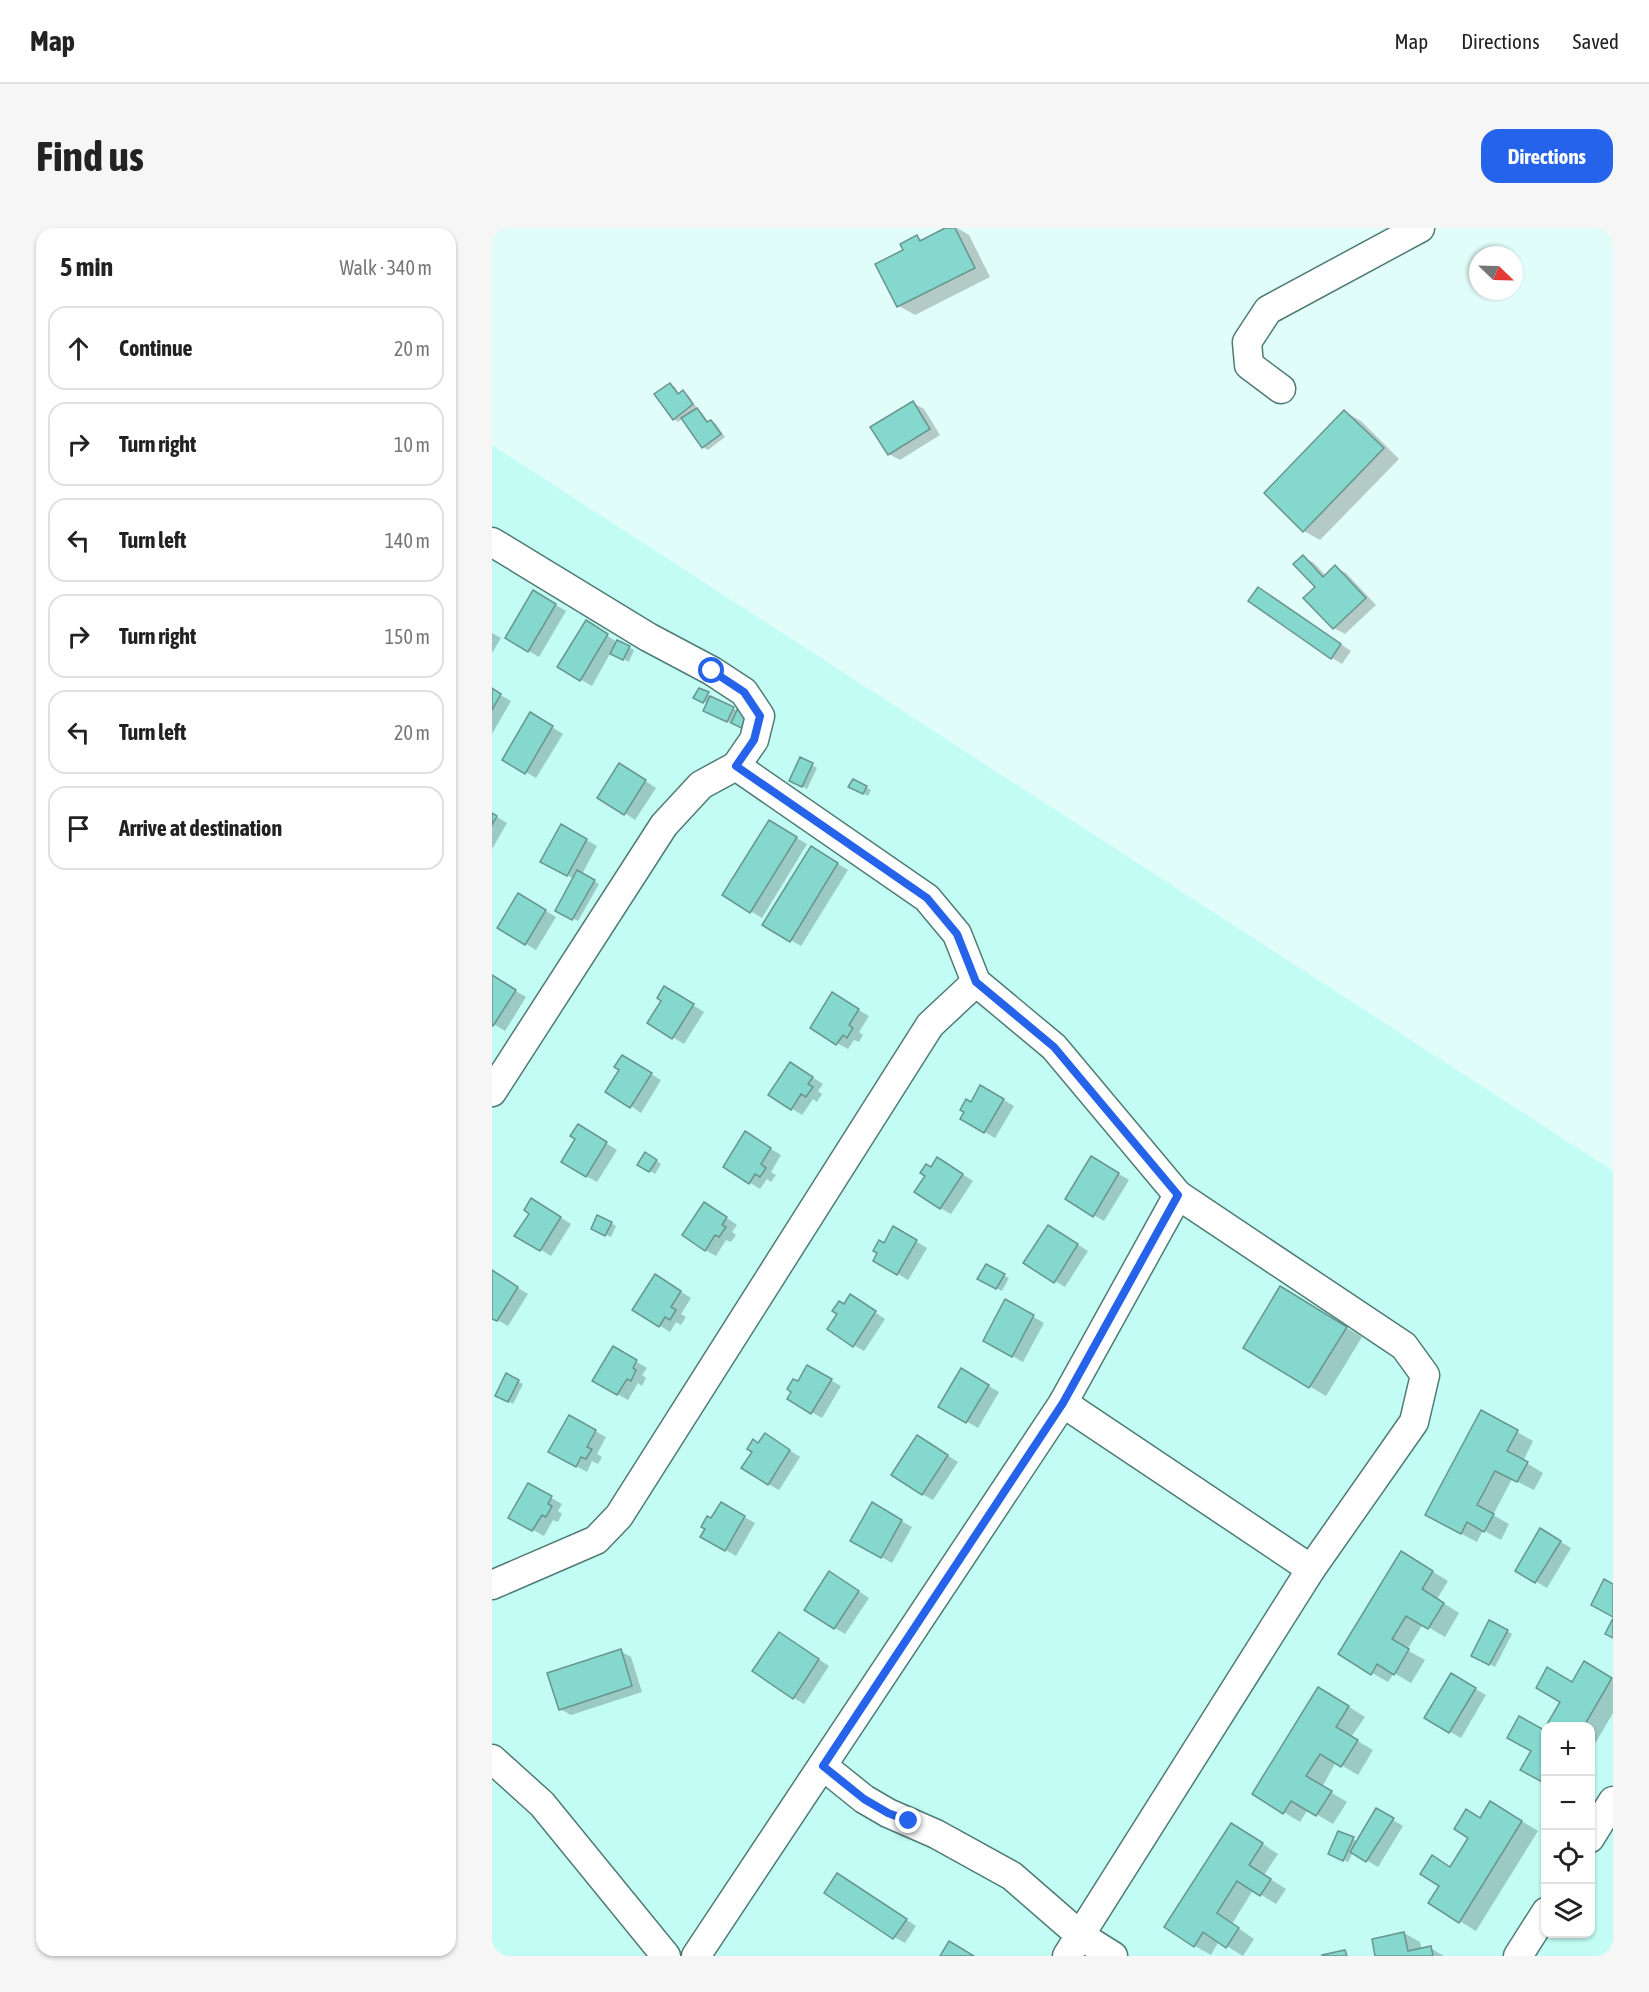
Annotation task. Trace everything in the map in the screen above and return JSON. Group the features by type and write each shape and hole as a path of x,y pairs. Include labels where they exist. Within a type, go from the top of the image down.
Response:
{"street":[{"path":"1281,388 1249,366 1247,342 1268,309 1420,228"},
{"path":"492,542 648,637 712,671 744,692 760,716 754,740 736,766 700,785 664,825 492,1092"},
{"path":"736,766 927,898 957,934 976,982 1054,1047 1178,1195 1404,1346 1425,1375 1414,1422 1311,1569 1074,1946"},
{"path":"492,1584 596,1540 619,1516 930,1025 976,982"},
{"path":"696,1956 1063,1403 1178,1195"},
{"path":"1063,1403 1311,1569"},
{"path":"492,1759 542,1804 666,1956"},
{"path":"823,1766 864,1799 888,1813 936,1834 1012,1876 1074,1946 1113,1956"},
{"path":"1595,1830 1613,1801"},
{"path":"1518,1956 1541,1919"}],"shaded area":[{"path":"492,445 1613,1171 1613,1956 492,1956"}],"building":[{"path":"945,228 955,228 975,268 897,307 875,264 903,250 900,244 917,235 920,241"},
{"path":"670,383 678,394 683,390 693,404 673,420 654,394"},
{"path":"913,401 930,429 888,455 870,427"},
{"path":"697,408 707,422 711,420 721,434 702,448 681,418"},
{"path":"1344,410 1384,448 1303,532 1264,493"},
{"path":"1303,555 1323,577 1335,565 1366,598 1333,629 1303,598 1315,587 1293,564"},
{"path":"1258,587 1341,644 1331,659 1248,601"},
{"path":"533,590 556,604 528,652 505,638"},
{"path":"586,620 608,634 580,681 557,667"},
{"path":"617,640 630,646 623,660 610,654"},
{"path":"492,688 501,694 492,710"},
{"path":"699,688 709,692 703,703 693,698"},
{"path":"710,696 734,707 727,722 703,711"},
{"path":"738,708 758,717 750,732 731,723"},
{"path":"530,712 553,726 525,774 502,760"},
{"path":"800,757 813,763 802,787 789,781"},
{"path":"619,763 646,780 624,815 597,798"},
{"path":"853,779 867,786 863,794 848,787"},
{"path":"492,813 497,816 492,825"},
{"path":"769,820 797,837 750,913 722,895"},
{"path":"561,824 587,839 567,876 540,862"},
{"path":"811,846 838,863 790,942 762,925"},
{"path":"577,870 595,880 572,920 555,911"},
{"path":"518,893 546,910 525,945 497,928"},
{"path":"492,975 516,990 493,1026 492,1025"},
{"path":"664,986 694,1004 672,1039 647,1023 661,1001 657,998"},
{"path":"832,992 859,1009 849,1025 853,1028 847,1038 843,1035 836,1045 810,1028"},
{"path":"622,1055 652,1073 630,1108 605,1092 619,1070 614,1067"},
{"path":"790,1062 813,1077 808,1084 813,1087 806,1097 801,1094 791,1110 768,1095"},
{"path":"980,1085 1004,1099 984,1133 960,1119 964,1112 960,1110 966,1099 971,1102"},
{"path":"578,1124 607,1142 586,1177 561,1162 575,1139 570,1136"},
{"path":"745,1131 771,1148 761,1164 766,1168 760,1177 755,1174 749,1184 723,1167"},
{"path":"645,1152 657,1160 649,1172 637,1165"},
{"path":"1091,1156 1119,1173 1093,1217 1065,1199"},
{"path":"937,1157 963,1174 940,1209 914,1192 925,1176 920,1173 926,1164 931,1167"},
{"path":"531,1198 561,1217 540,1251 514,1236 529,1214 524,1210"},
{"path":"704,1202 727,1217 722,1225 726,1227 719,1237 715,1235 705,1251 682,1235"},
{"path":"597,1215 612,1222 605,1236 591,1229"},
{"path":"1048,1225 1078,1244 1054,1283 1023,1263"},
{"path":"893,1226 917,1240 897,1275 873,1261 877,1253 873,1251 879,1240 884,1243"},
{"path":"986,1264 1005,1274 996,1289 977,1279"},
{"path":"492,1270 518,1287 497,1321 492,1319"},
{"path":"655,1274 681,1291 671,1307 676,1310 670,1320 665,1317 659,1327 632,1310"},
{"path":"1280,1286 1347,1327 1309,1388 1243,1348"},
{"path":"850,1294 876,1311 853,1347 827,1329 837,1314 832,1311 839,1301 844,1304"},
{"path":"1005,1299 1034,1315 1012,1357 983,1341"},
{"path":"613,1346 637,1360 631,1381 627,1379 617,1395 592,1381"},
{"path":"807,1365 832,1379 811,1414 787,1399 791,1392 787,1389 793,1379 798,1381"},
{"path":"961,1368 989,1385 966,1423 938,1407"},
{"path":"506,1373 519,1380 508,1402 495,1396"},
{"path":"1481,1410 1518,1430 1507,1451 1528,1462 1517,1482 1495,1471 1477,1505 1494,1514 1484,1532 1467,1522 1461,1534 1425,1515"},
{"path":"569,1415 596,1430 587,1447 592,1449 586,1459 581,1457 576,1467 548,1452"},
{"path":"765,1433 790,1450 768,1485 741,1468 752,1452 747,1449 753,1439 758,1443"},
{"path":"917,1435 948,1455 922,1495 891,1475"},
{"path":"528,1483 552,1496 548,1504 552,1506 546,1517 542,1515 532,1531 508,1518"},
{"path":"721,1502 745,1516 725,1551 700,1537 705,1529 701,1527 707,1516 711,1518"},
{"path":"872,1502 902,1520 881,1558 850,1541"},
{"path":"1540,1528 1561,1541 1535,1583 1515,1571"},
{"path":"1401,1551 1433,1571 1422,1589 1444,1603 1428,1629 1406,1616 1392,1639 1409,1649 1394,1675 1377,1664 1371,1675 1338,1654"},
{"path":"829,1571 859,1591 834,1629 804,1610"},
{"path":"1604,1579 1613,1584 1613,1617 1591,1605"},
{"path":"1613,1618 1613,1638 1605,1634"},
{"path":"1489,1620 1508,1630 1489,1665 1471,1656"},
{"path":"779,1632 819,1659 793,1699 752,1671"},
{"path":"621,1649 632,1686 559,1710 547,1673"},
{"path":"1584,1661 1612,1678 1586,1722 1548,1722 1560,1702 1536,1688 1547,1667 1572,1682"},
{"path":"1451,1673 1476,1688 1449,1733 1424,1718"},
{"path":"1318,1687 1349,1706 1336,1727 1358,1740 1341,1767 1320,1754 1306,1776 1332,1791 1316,1816 1291,1801 1283,1814 1252,1794"},
{"path":"1519,1716 1541,1728 1541,1781 1520,1770 1531,1751 1507,1738"},
{"path":"1490,1801 1522,1821 1459,1923 1428,1903 1439,1886 1420,1874 1432,1855 1450,1867 1468,1838 1454,1829 1466,1809 1480,1818"},
{"path":"1376,1808 1394,1818 1366,1862 1350,1852"},
{"path":"1231,1823 1263,1843 1249,1865 1271,1879 1260,1896 1237,1881 1217,1913 1239,1928 1226,1948 1203,1932 1194,1947 1164,1927"},
{"path":"1338,1831 1354,1837 1343,1861 1328,1854"},
{"path":"837,1873 907,1919 893,1939 824,1893"},
{"path":"1404,1932 1408,1951 1431,1946 1433,1956 1375,1956 1372,1939"},
{"path":"949,1941 974,1956 940,1956"},
{"path":"1345,1950 1347,1956 1322,1955"}],"route":[{"path":"712,671 744,692 760,716 754,740 736,766 927,898 957,934 976,982 1054,1047 1178,1195 1063,1403 823,1766 864,1799 888,1813 909,1821"}]}
